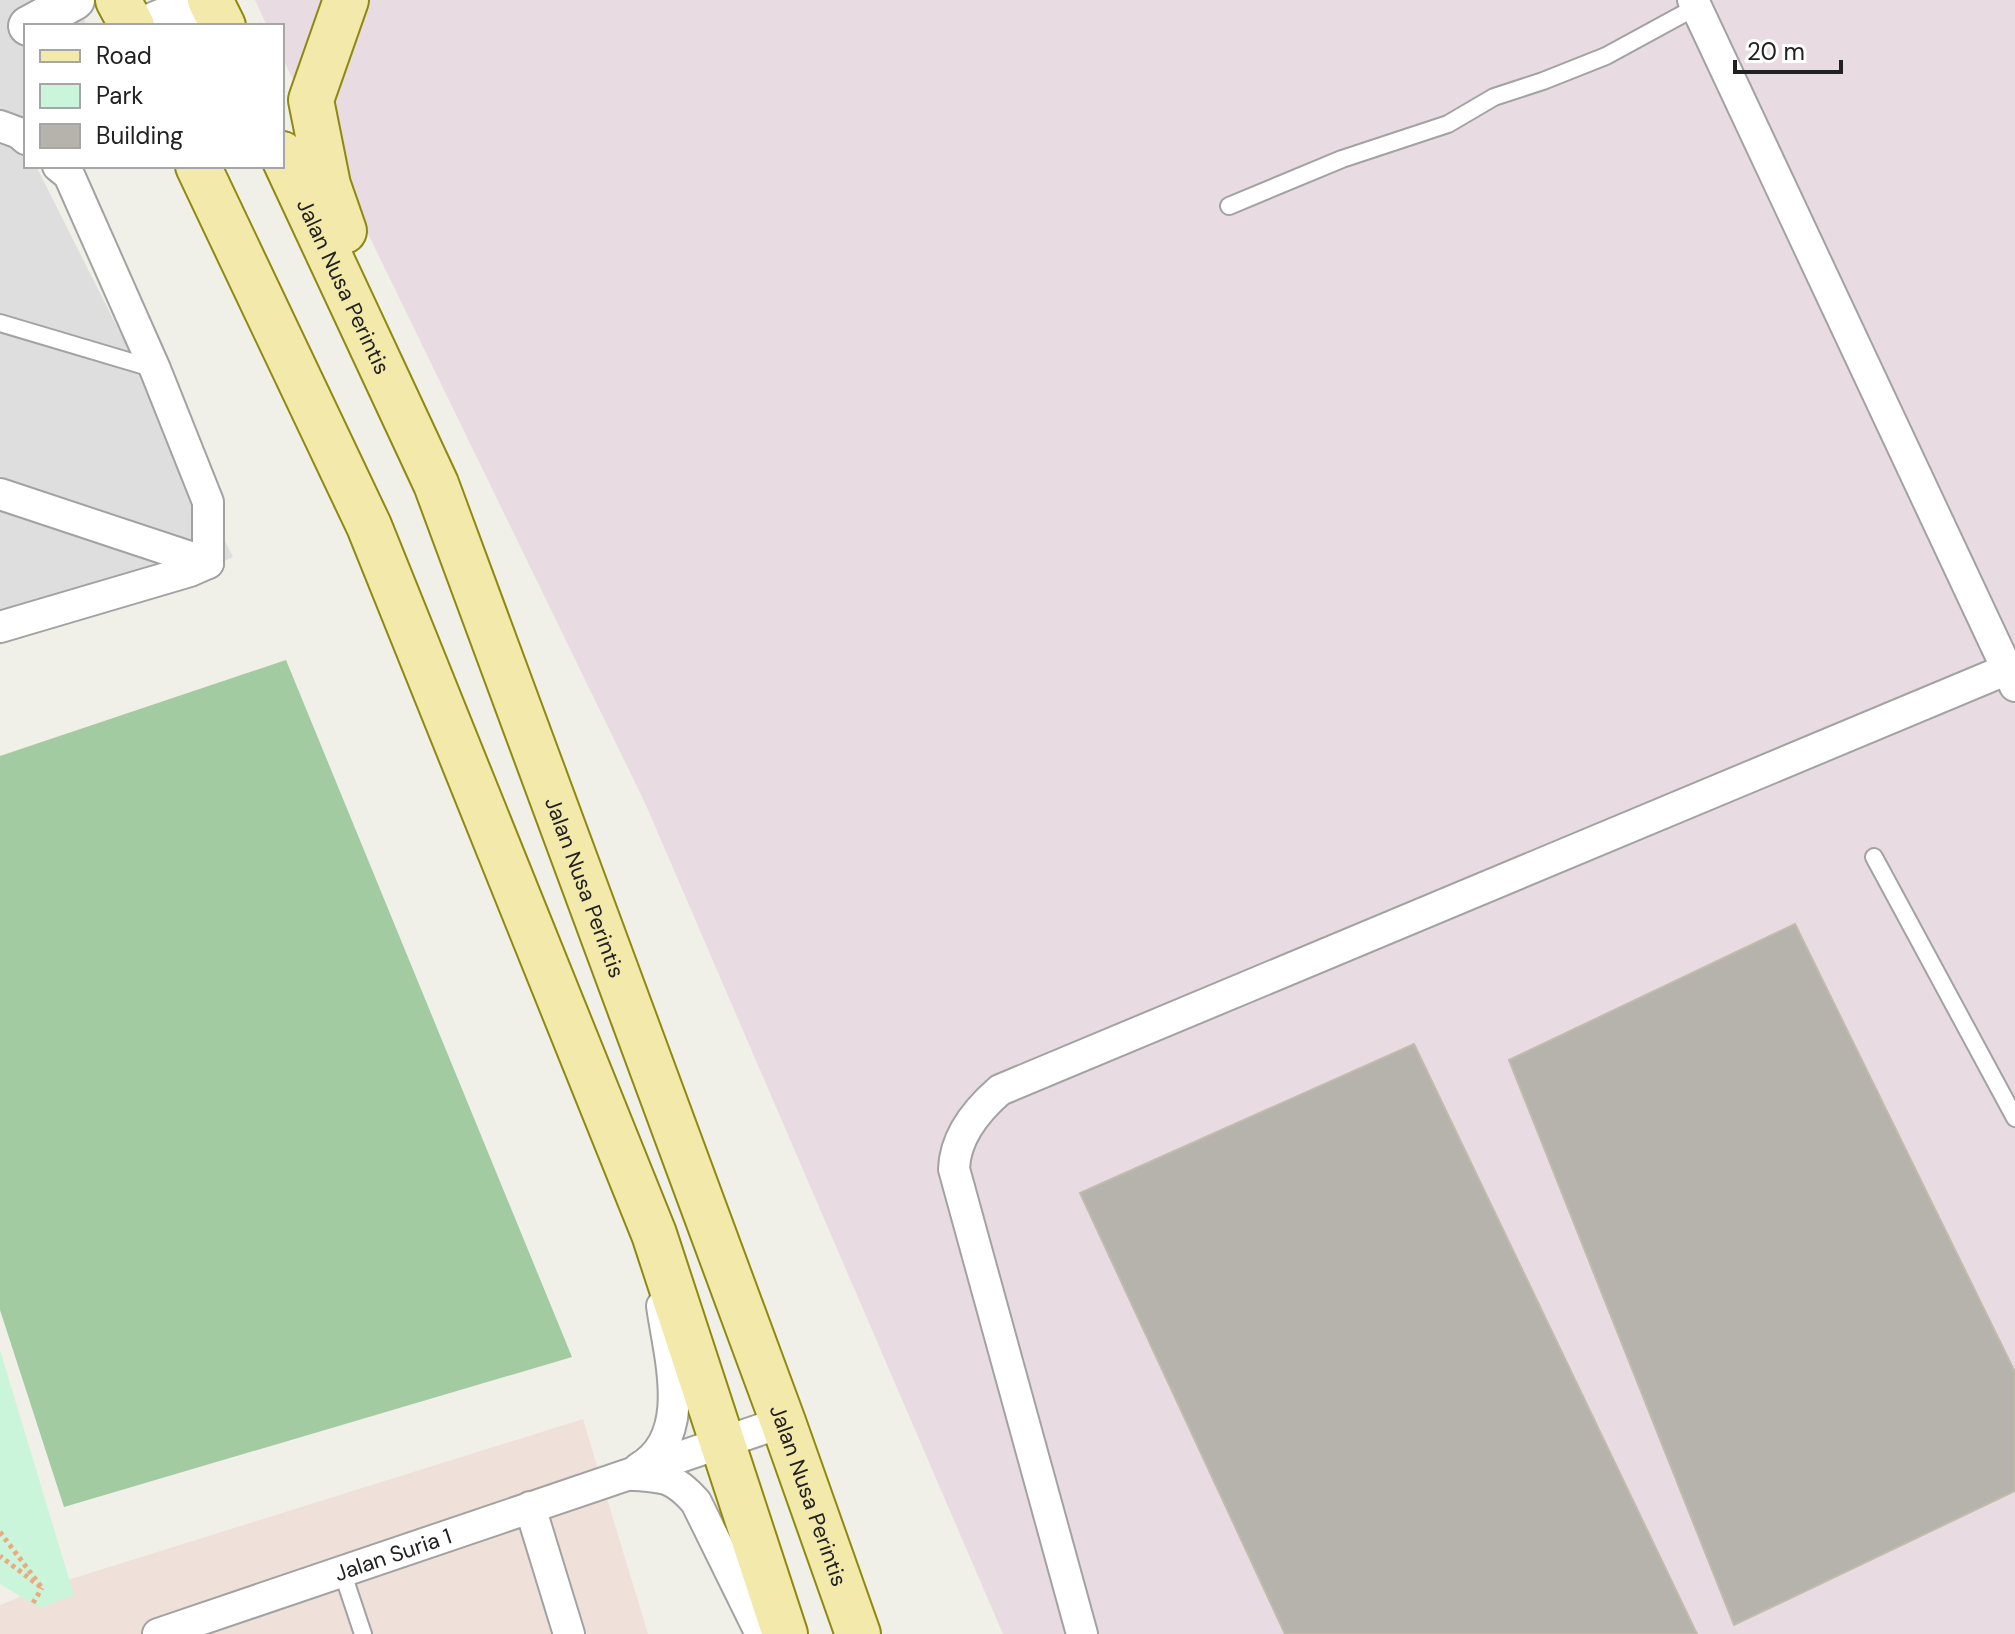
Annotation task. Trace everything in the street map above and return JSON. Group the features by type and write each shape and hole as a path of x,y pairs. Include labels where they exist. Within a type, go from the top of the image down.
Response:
{"main road":[{"path":"118,0 131,24"},
{"path":"208,0 222,24"},
{"path":"346,0 311,100 328,185 436,484"},
{"name":"Jalan Nusa Perintis","path":"284,158 436,484 783,1422 858,1634"},
{"path":"199,168 369,526 654,1234 785,1634"}],"street":[{"path":"33,24 75,0"},
{"path":"149,24 208,0"},
{"path":"1082,1634 954,1169 954,1152 986,1102 1000,1090 2012,674 1694,3"},
{"path":"60,168 69,175 155,369 208,502 208,563"},
{"path":"0,494 208,563"},
{"path":"0,627 208,563"},
{"path":"627,1474 653,1460 663,1448 671,1427 673,1391 654,1234"},
{"name":"Jalan Suria 1","path":"172,1632 342,1571 783,1422"},
{"path":"627,1474 668,1477 696,1502 761,1634"},
{"path":"530,1507 569,1634"}],"lane":[{"path":"1229,206 1342,159 1448,124 1494,97 1606,56 1694,3"},
{"path":"0,323 155,369"},
{"path":"1874,857 2015,1118"},
{"path":"342,1571 363,1634"}],"path":[{"path":"0,1532 42,1588"},
{"path":"0,1556 42,1588"},
{"path":"33,1603 42,1588"}],"shaded area":[{"path":"0,0 73,0 87,24 24,24 24,168 37,168 233,557 128,605 0,645"},
{"path":"255,0 2015,0 2015,1634 1003,1634 645,803 284,61 284,24 266,24"},
{"path":"583,1419 648,1634 0,1634 0,1605 42,1588"}],"green space":[{"path":"286,660 572,1357 64,1507 0,1310 0,756"},
{"path":"0,1350 74,1595 40,1608 0,1584"}],"building":[{"path":"1795,924 2015,1372 2015,1491 1734,1625 1509,1060"},
{"path":"1414,1044 1697,1634 1285,1634 1080,1193"}]}
